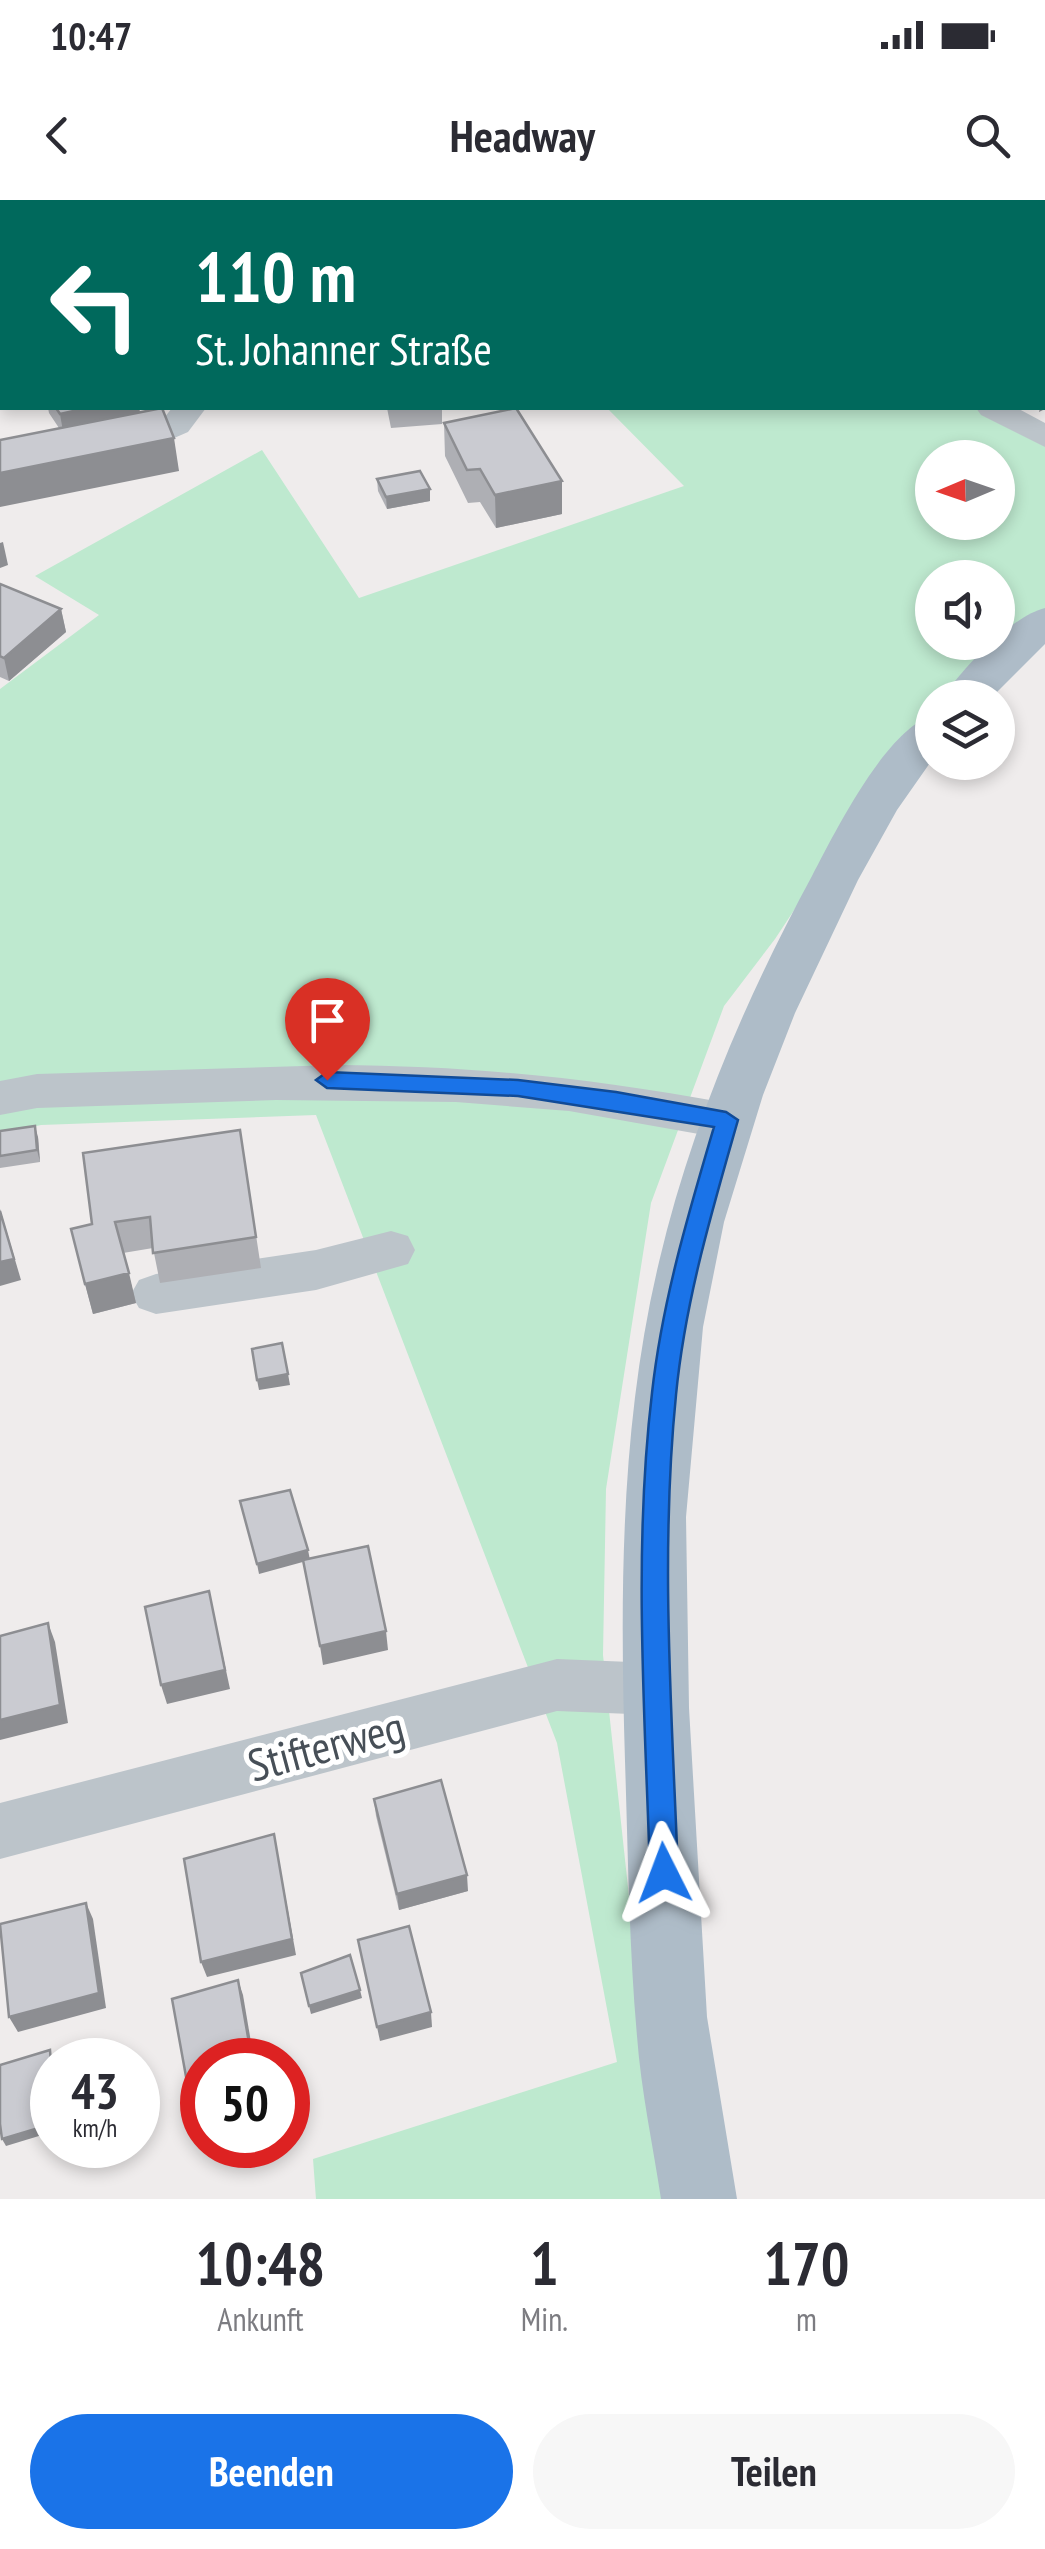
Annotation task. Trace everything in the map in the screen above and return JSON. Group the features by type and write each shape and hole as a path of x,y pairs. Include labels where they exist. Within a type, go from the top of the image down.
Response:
{"main road":[{"path":"982,680 1045,622"},
{"path":"699,2199 671,2020 655,1690 654,1573 664,1394 686,1264 726,1120 774,1000 825,896 915,750"}],"street":[{"path":"0,467 152,435 176,425 187,410"},
{"path":"997,410 1045,437"},
{"path":"0,1098 36,1092 327,1080 518,1088 616,1100 726,1120"},
{"path":"156,1294 316,1270 392,1250"},
{"name":"Stifterweg","path":"0,1831 558,1685 655,1690"}],"green space":[{"path":"609,410 1009,410 1045,431 1045,610 1015,638 1015,560 915,560 915,660 991,660 969,680 915,680 915,738 884,774 775,939 724,1006 651,1203 606,1489 603,1655 630,1906 675,2199 316,2199 313,2159 617,2062 557,1743 316,1115 41,1125 0,1134 0,689 99,615 35,576 262,450 359,598 684,486"}],"building":[{"path":"152,410 163,410 174,438 0,473 0,440"},
{"path":"517,410 562,481 495,495 480,469 467,470 444,423"},
{"path":"420,471 430,489 386,497 377,479"},
{"path":"0,584 61,609 4,658 0,656"},
{"path":"35,1126 37,1150 0,1156 0,1131"},
{"path":"240,1130 256,1237 153,1253 150,1217 115,1222 129,1273 85,1284 71,1229 92,1224 83,1153"},
{"path":"0,1211 14,1259 0,1262"},
{"path":"282,1343 288,1374 257,1380 252,1349"},
{"path":"290,1490 308,1550 257,1564 240,1501"},
{"path":"368,1546 386,1631 320,1646 303,1560"},
{"path":"209,1591 225,1670 161,1685 145,1607"},
{"path":"48,1623 60,1705 0,1720 0,1636"},
{"path":"441,1780 467,1875 397,1894 374,1799"},
{"path":"274,1834 292,1939 201,1962 184,1859"},
{"path":"86,1903 99,1993 9,2017 0,1924"},
{"path":"409,1926 431,2012 377,2027 358,1940"},
{"path":"350,1955 360,1990 309,2006 301,1973"},
{"path":"238,1980 248,2038 180,2038 180,2043 172,1999"},
{"path":"30,2056 30,2131 2,2139 0,2124 0,2065"}],"route":[{"path":"327,1080 518,1088 616,1100 726,1120 686,1264 664,1394 654,1573 664,1873"}]}
